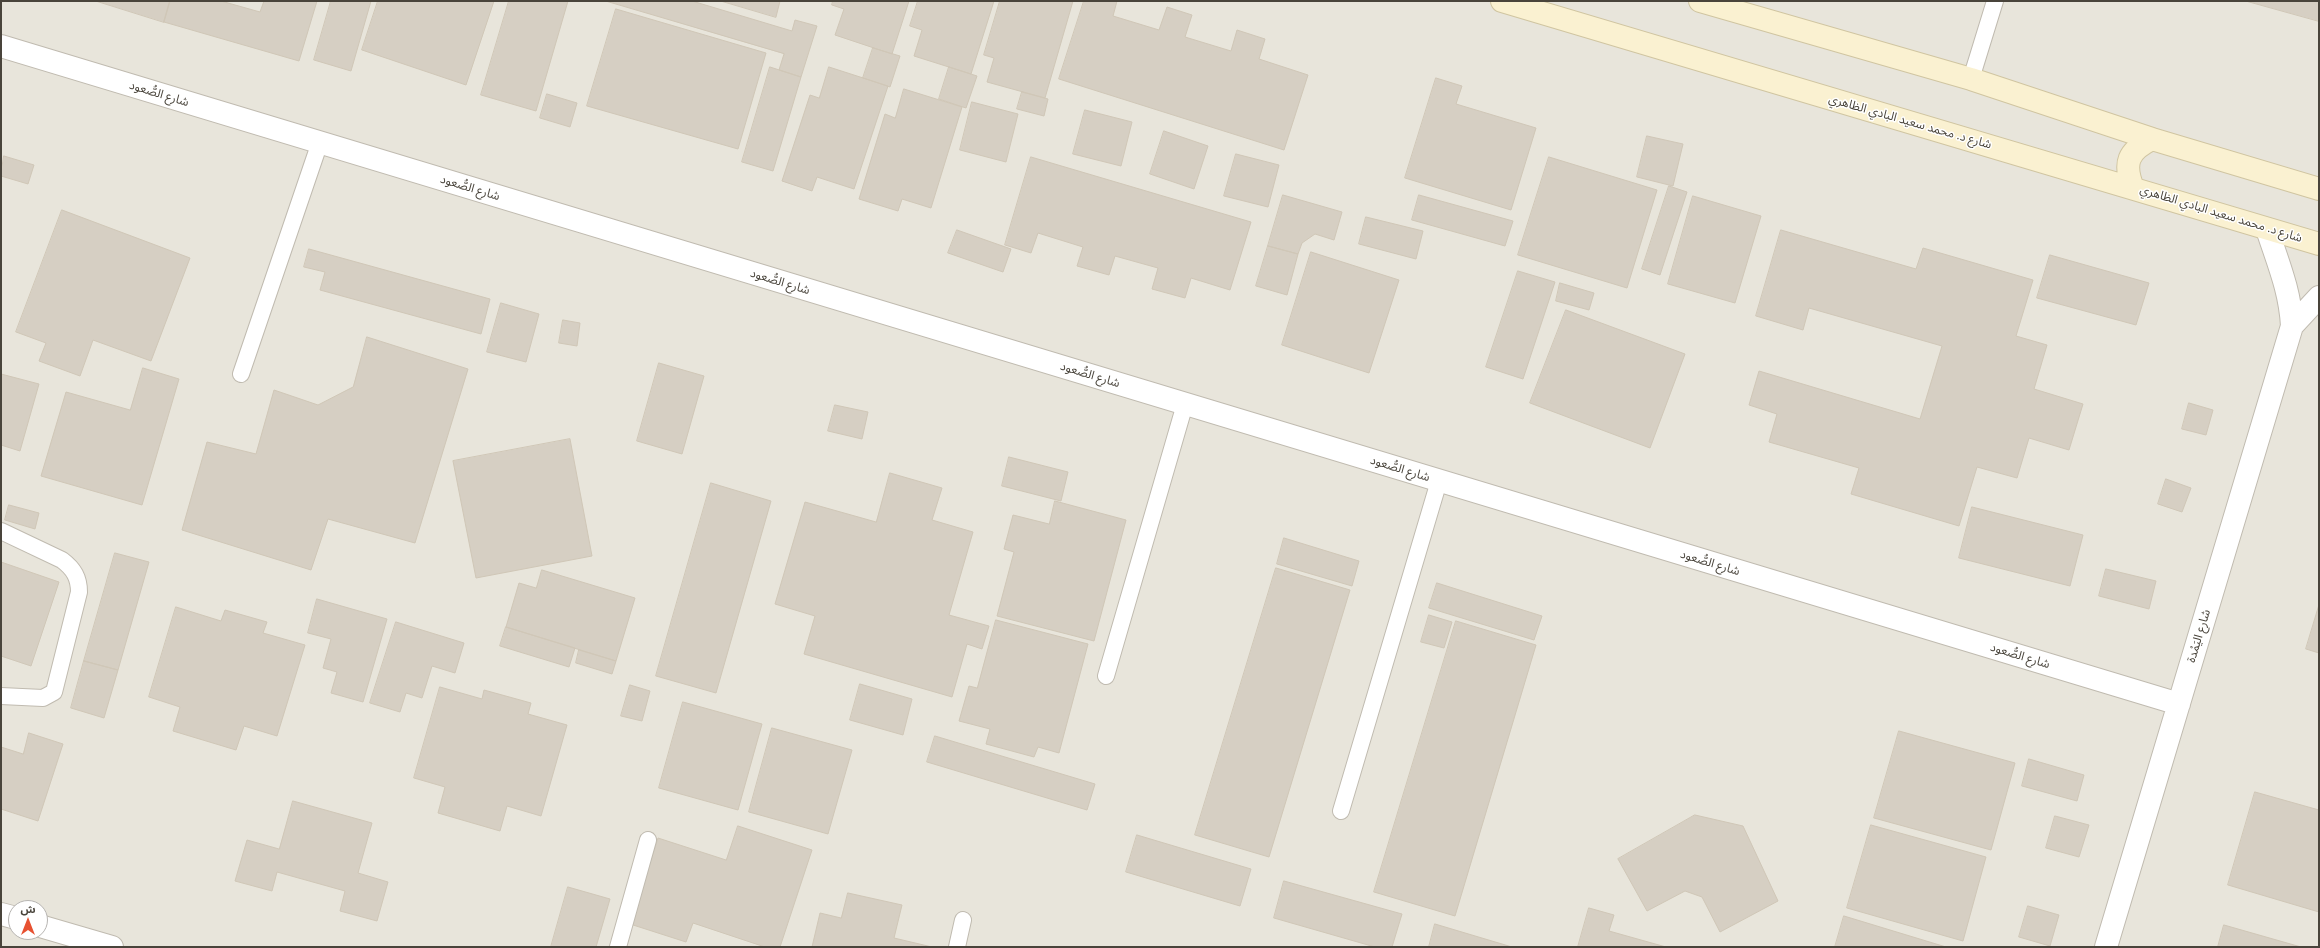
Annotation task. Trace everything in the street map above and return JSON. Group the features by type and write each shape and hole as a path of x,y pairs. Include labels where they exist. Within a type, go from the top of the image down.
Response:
{"street":[{"name":"شارع د. محمد سعيد البادي الظاهري","path":"1502,1 2319,244"},
{"path":"1700,1 1971,79 2152,139 2319,189"},
{"name":"شارع الصُّعود","path":"1,47 2179,704"},
{"path":"2133,188 2128,174 2129,159 2138,146 2152,139"},
{"name":"شارع اليَمْدة","path":"2106,947 2292,326 2290,302 2285,279 2267,229"},
{"name":"شارع اليَمْدة","path":"2292,326 2319,298"},
{"path":"48,928 112,947"}],"lane":[{"path":"1971,79 1995,1"},
{"path":"241,374 320,142"},
{"path":"1106,676 1185,404"},
{"path":"1341,811 1438,481"},
{"path":"1,531 62,560 71,567 77,576 79,592 54,692 43,698 1,696"},
{"path":"618,947 648,840"},
{"path":"956,947 963,920"}],"shaded area":[{"path":"1,1 2319,1 2319,947 1,947"}],"building":[{"path":"96,1 170,1 164,22"},
{"path":"170,1 221,1 260,12 264,1 317,1 299,61 164,22"},
{"path":"331,1 371,1 351,71 314,60"},
{"path":"378,1 494,1 466,85 362,50"},
{"path":"509,1 568,1 536,111 481,95"},
{"path":"606,1 692,1 792,31 795,20 817,26 801,77 779,70 784,54"},
{"path":"721,1 780,1 776,17"},
{"path":"833,1 909,1 892,54 835,35 844,9 832,5"},
{"path":"918,1 994,1 971,74 914,56 922,30 910,26"},
{"path":"1000,1 1073,1 1045,98 987,82 994,58 984,55"},
{"path":"1084,1 1117,1 1113,16 1159,30 1167,7 1192,15 1185,37 1231,51 1237,30 1265,39 1259,59 1308,75 1284,150 1059,79"},
{"path":"2246,1 2319,1 2319,21"},
{"path":"616,9 766,53 738,149 587,106"},
{"path":"873,48 900,56 890,87 863,78"},
{"path":"770,67 801,77 773,171 742,162"},
{"path":"829,67 888,86 854,189 817,177 812,191 782,181 810,95 819,98"},
{"path":"949,67 977,76 966,108 939,99"},
{"path":"1436,78 1462,86 1456,104 1536,128 1511,210 1405,178"},
{"path":"904,89 962,107 931,208 902,199 898,211 859,199 885,114 895,118"},
{"path":"1022,92 1048,99 1044,116 1017,109"},
{"path":"547,94 577,103 570,127 540,118"},
{"path":"972,102 1018,114 1006,162 960,150"},
{"path":"1085,110 1132,122 1121,166 1073,154"},
{"path":"1164,131 1208,146 1194,189 1150,174"},
{"path":"1647,136 1683,144 1673,186 1637,177"},
{"path":"1236,154 1279,165 1268,207 1224,196"},
{"path":"4,156 34,165 28,184 1,176"},
{"path":"1031,157 1251,222 1230,290 1191,278 1185,298 1152,289 1158,268 1115,256 1109,275 1077,266 1083,247 1038,233 1031,253 1005,245"},
{"path":"1549,157 1657,190 1627,288 1518,255"},
{"path":"1669,186 1687,192 1660,275 1642,269"},
{"path":"1283,195 1342,212 1334,240 1315,234 1302,243 1298,254 1268,246"},
{"path":"1419,195 1513,221 1505,246 1412,220"},
{"path":"1693,196 1761,216 1735,303 1668,284"},
{"path":"62,210 190,258 151,361 93,340 80,376 39,361 46,343 16,332"},
{"path":"1366,217 1423,231 1416,259 1359,244"},
{"path":"957,230 1011,249 1003,272 948,253"},
{"path":"1781,230 1916,269 1923,248 2033,280 2016,336 2047,345 2034,389 2083,404 2069,450 2029,438 2017,478 1977,467 1959,526 1851,494 1859,468 1769,442 1777,414 1749,405 1759,371 1920,419 1942,346 1809,308 1803,330 1756,316"},
{"path":"1268,246 1298,254 1287,295 1256,286"},
{"path":"309,249 490,299 481,334 320,290 325,272 304,267"},
{"path":"1311,252 1399,280 1369,373 1282,345"},
{"path":"2050,255 2149,283 2136,325 2037,298"},
{"path":"1518,271 1555,282 1523,379 1486,367"},
{"path":"1560,283 1594,293 1589,310 1556,301"},
{"path":"501,303 539,314 526,362 487,352"},
{"path":"1566,310 1685,354 1650,448 1530,403"},
{"path":"563,320 580,323 577,346 559,343"},
{"path":"367,337 468,369 415,543 328,519 311,570 182,530 207,442 256,454 274,390 318,405 353,387"},
{"path":"659,363 704,376 682,454 637,441"},
{"path":"143,368 179,379 142,505 41,476 66,392 130,410"},
{"path":"1,374 39,384 20,451 1,445"},
{"path":"2189,403 2213,410 2206,435 2182,429"},
{"path":"835,405 868,412 862,439 828,431"},
{"path":"570,439 592,556 476,578 453,461"},
{"path":"1009,457 1068,472 1061,501 1002,486"},
{"path":"890,473 942,488 932,520 973,532 949,615 989,626 982,649 967,644 952,697 804,654 815,616 775,604 805,502 876,522"},
{"path":"2166,479 2191,488 2182,512 2158,504"},
{"path":"711,483 771,501 716,693 656,676"},
{"path":"1055,501 1126,520 1094,641 997,616 1014,552 1004,549 1013,515 1049,524"},
{"path":"9,505 39,513 35,529 5,520"},
{"path":"1972,507 2083,535 2070,586 1959,558"},
{"path":"1284,538 1359,561 1352,586 1277,564"},
{"path":"115,553 149,562 118,670 84,661"},
{"path":"1,562 59,582 31,666 1,656"},
{"path":"1276,568 1350,590 1269,857 1195,835"},
{"path":"2106,569 2156,581 2149,609 2099,596"},
{"path":"542,570 635,598 616,661 506,627 519,583 536,588"},
{"path":"1437,583 1542,616 1534,640 1429,608"},
{"path":"317,599 387,619 363,702 331,693 337,672 323,668 331,639 308,633"},
{"path":"2319,605 2319,653 2306,649"},
{"path":"176,607 221,621 225,610 267,622 263,633 305,645 277,736 244,726 236,750 173,731 180,707 149,697"},
{"path":"1429,615 1452,622 1444,648 1421,642"},
{"path":"996,620 1088,644 1059,753 1038,747 1034,757 986,744 990,729 959,721 969,686 977,688"},
{"path":"1456,621 1536,645 1455,916 1374,892"},
{"path":"396,622 464,643 455,673 432,666 422,698 406,693 400,712 370,703"},
{"path":"506,627 575,648 569,667 500,646"},
{"path":"579,650 616,661 612,674 576,663"},
{"path":"84,661 118,670 104,718 71,708"},
{"path":"860,684 912,699 903,735 850,720"},
{"path":"630,685 650,691 642,721 621,716"},
{"path":"440,687 482,699 484,690 531,703 528,714 567,725 541,816 507,806 500,831 438,813 445,787 414,778"},
{"path":"683,702 762,724 738,810 659,788"},
{"path":"772,728 852,750 828,834 749,812"},
{"path":"1899,731 2015,763 1991,850 1874,818"},
{"path":"29,733 63,744 38,821 1,809 1,747 23,754"},
{"path":"935,736 1095,784 1087,810 927,762"},
{"path":"2029,759 2084,775 2077,801 2022,786"},
{"path":"2255,792 2319,810 2319,912 2228,885"},
{"path":"293,801 372,823 358,873 388,882 377,921 340,911 345,891 277,872 272,891 235,881 247,840 279,849"},
{"path":"1695,815 1743,826 1778,901 1720,932 1702,897 1685,891 1647,911 1618,859"},
{"path":"2055,816 2089,825 2079,857 2046,848"},
{"path":"1871,825 1986,857 1963,941 1847,908"},
{"path":"738,826 812,850 780,947 765,947 693,923 686,942 630,924 658,838 726,860"},
{"path":"1137,835 1251,869 1240,906 1126,872"},
{"path":"1284,881 1402,914 1392,947 1375,947 1274,918"},
{"path":"568,887 610,899 596,947 551,947"},
{"path":"848,893 902,905 894,938 932,947 812,947 820,913 841,918"},
{"path":"2028,906 2059,915 2050,946 2019,937"},
{"path":"1589,908 1614,915 1609,931 1666,947 1578,947"},
{"path":"1844,916 1946,947 1835,947"},
{"path":"1435,924 1512,947 1429,947"},
{"path":"2224,925 2301,947 2218,947"}]}
